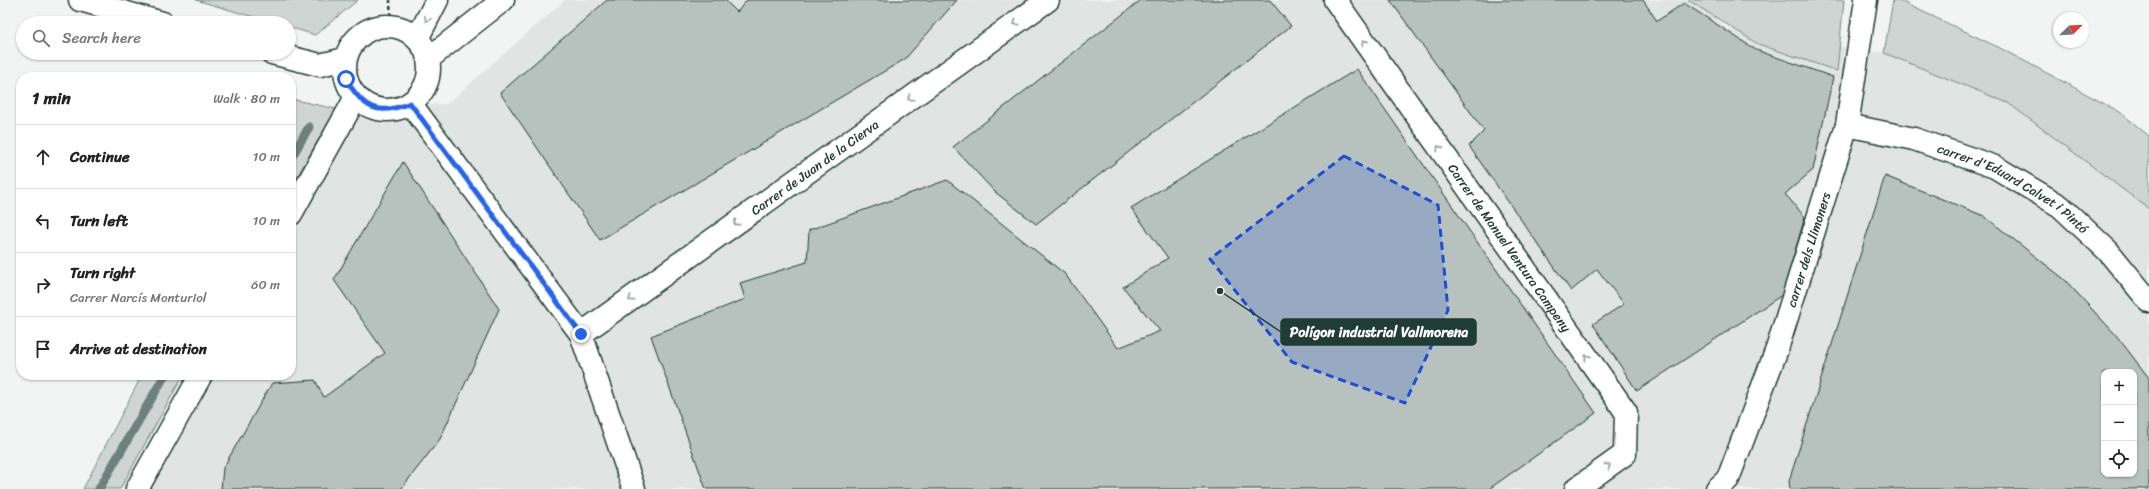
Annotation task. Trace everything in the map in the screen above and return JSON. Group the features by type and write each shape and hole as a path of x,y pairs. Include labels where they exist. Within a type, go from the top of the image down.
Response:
{"street":[{"path":"80,0 138,16"},
{"path":"417,39 437,0"},
{"path":"428,59 503,0"},
{"name":"Carrer de Juan de la Cierva","path":"581,334 1048,0"},
{"name":"Carrer de Manuel Ventura Campeny","path":"1335,0 1626,412 1625,454 1576,489"},
{"name":"carrer dels Llimoners","path":"1718,489 1728,479 1777,349 1847,125 1866,0"},
{"path":"391,26 405,30 417,39 428,59 428,74 424,88 410,103 397,109 382,110 368,106 356,97 346,79 346,59 351,46 361,35 374,28 391,26"},
{"path":"296,59 320,65 346,59"},
{"path":"296,205 356,97"},
{"path":"410,103 581,334 634,489"},
{"name":"carrer d'Eduard Calvet i Pintó","path":"1847,125 1914,139 1995,167 2060,206 2108,251 2149,301"},
{"path":"137,489 198,380"}],"path":[{"path":"390,0 391,26"}],"highlighted area":[{"path":"1344,156 1438,205 1448,310 1405,403 1292,362 1210,259"}],"shaded area":[{"path":"196,0 358,0 315,35 296,29 296,16 250,16"},
{"path":"565,0 1694,0 1727,29 1884,53 2008,103 2149,209 2149,489 120,489 180,380 296,380 296,178 336,109 447,104"},
{"path":"1688,0 1844,0 1837,71 1758,44"},
{"path":"1893,0 1898,0 1998,47 2120,112 2149,136 2149,209 2008,103 1884,53"},
{"path":"296,100 336,109 296,178"},
{"path":"139,380 180,380 120,489 83,489"}],"building":[{"path":"607,0 725,0 737,12 747,0 957,0 905,59 600,240 500,93"},
{"path":"1141,0 1270,0 1291,26 1036,224 995,192 953,147"},
{"path":"1390,0 1643,0 1657,21 1684,3 1756,50 1833,77 1813,170 1785,194 1805,217 1782,295 1637,391 1593,324 1624,304 1597,269 1571,291 1469,146 1484,131"},
{"path":"1357,69 1596,413 1489,489 706,489 651,336 745,299 740,283 807,262 809,230 947,180 1065,274 1118,348 1160,331 1123,287 1168,258 1131,208"},
{"path":"403,162 499,309 440,439 401,489 221,489 223,468 272,383 315,380 324,397 385,353 334,280"},
{"path":"1885,176 1984,216 2064,279 2116,335 2149,378 2149,489 1790,489 1789,481"}],"waterway":[{"path":"296,149 309,127"},
{"path":"99,489 162,380"}],"place":[{"name":"Polígon industrial Vallmorena","path":"1220,291"}],"route":[{"path":"346,79 356,97 368,106 382,110 397,109 410,103 414,111 581,334"}]}
